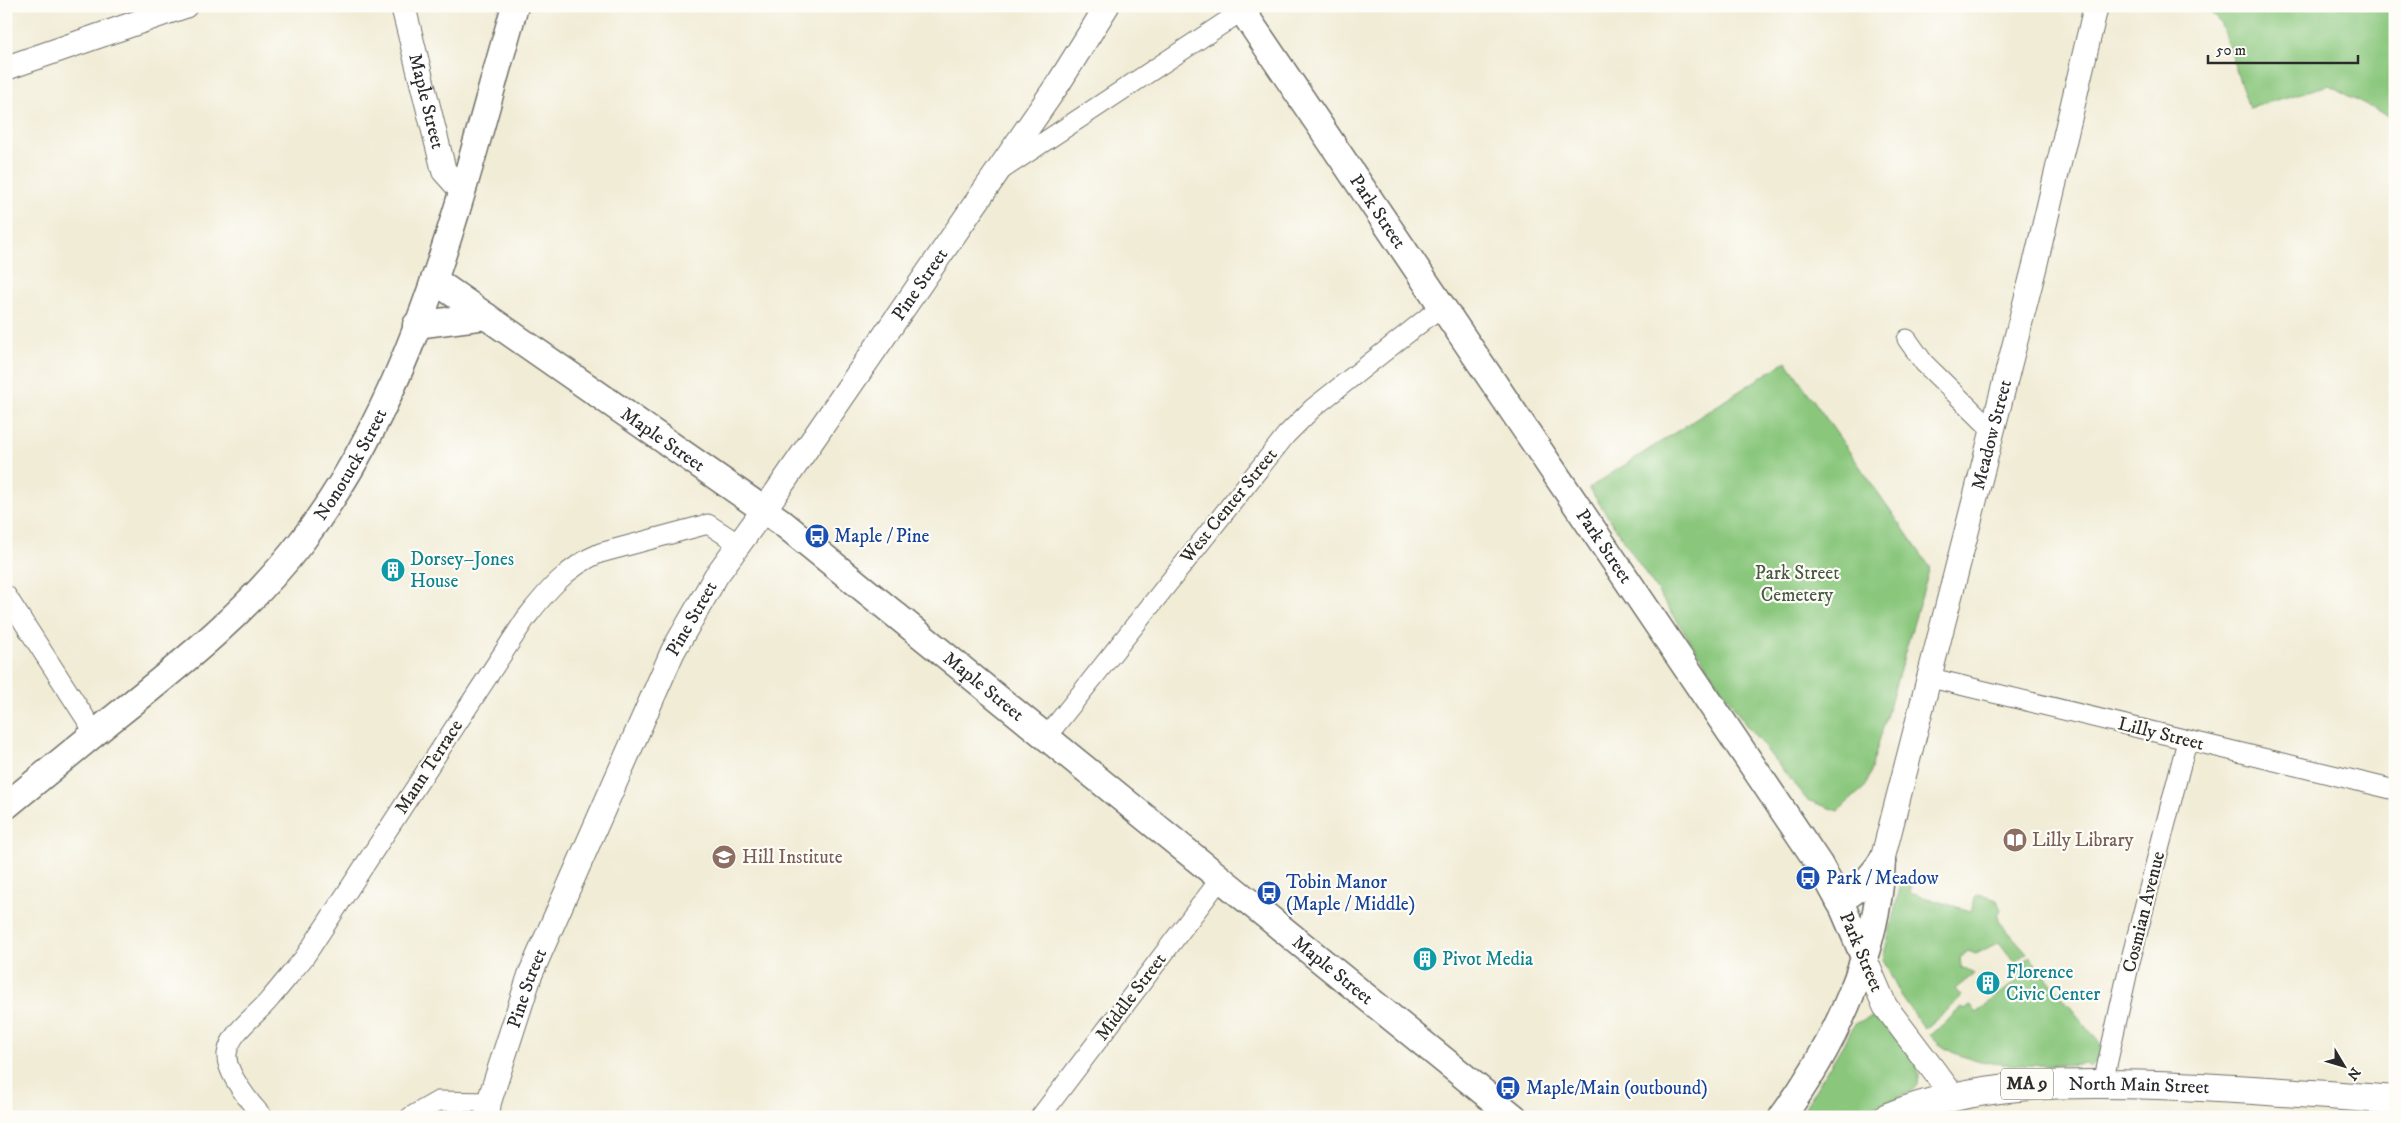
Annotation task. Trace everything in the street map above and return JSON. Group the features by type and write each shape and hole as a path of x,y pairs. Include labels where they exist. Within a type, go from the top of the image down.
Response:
{"highway":[{"name":"North Main Street","path":"1888,1117 1953,1096 2026,1084 2103,1083 2199,1086 2395,1100"}],"main road":[{"name":"Nonotuck Street","path":"6,806 181,665 243,608 301,542 344,480 378,420 434,280 515,6"},
{"name":"Park Street","path":"1241,8 1814,856 1839,901 1864,957"},
{"name":"Maple Street","path":"434,280 764,509 1047,736 1514,1117"},
{"path":"416,325 486,316"},
{"path":"1839,901 1864,884 1882,861"},
{"path":"1782,1117 1840,1020 1864,957 1881,885 1882,861"}],"street":[{"path":"6,68 185,6"},
{"name":"Maple Street","path":"402,6 444,170 461,190"},
{"name":"Pine Street","path":"488,1109 530,975 669,660 695,610 1060,81 1107,6"},
{"name":"Meadow Street","path":"1882,861 1927,677 2035,265 2096,6"},
{"name":"Pine Street","path":"996,173 1044,144 1241,8"},
{"name":"West Center Street","path":"1047,736 1286,435 1313,408 1442,306"},
{"path":"1907,339 1924,363 1991,428"},
{"name":"Mann Terrace","path":"263,1117 251,1104 232,1072 227,1056 229,1048 245,1024 268,1001 304,958 526,618 547,591 567,572 593,555 708,524 739,544"},
{"path":"6,594 96,733"},
{"name":"Lilly Street","path":"1927,677 2395,790"},
{"name":"Cosmian Avenue","path":"2103,1083 2129,966 2187,741"},
{"name":"Middle Street","path":"1040,1117 1221,878"},
{"name":"Park Street","path":"1864,957 1885,1006 1953,1096"},
{"path":"410,1117 438,1102 488,1109"}],"green space":[{"path":"2206,6 2395,6 2395,120 2329,85 2249,108 2221,25"},
{"name":"Park Street Cemetery","path":"1786,361 1930,567 1866,786 1838,811 1807,800 1746,725 1589,488"},
{"path":"1908,876 1913,880 1910,893 1971,911 1976,896 1979,894 1997,900 2001,910 1998,915 1999,921 2027,953 2015,963 1999,942 1976,954 1968,951 1960,958 1961,967 1974,974 1955,989 1961,996 1957,1002 1925,1029 1901,995 1883,959 1902,879"},
{"path":"2030,957 2101,1045 2099,1058 2090,1067 2086,1064 2026,1065 1981,1061 1961,1056 1944,1047 1930,1035 1962,1008 1965,1010 1970,1006 1976,1013 2020,978 2016,972 2020,968 2018,966"},
{"path":"1871,1017 1890,1032 1916,1064 1919,1080 1914,1089 1909,1093 1846,1117 1799,1117 1856,1023"}],"place":[{"name":"Maple / Pine","path":"817,536"},
{"name":"Dorsey–Jones House","path":"393,570"},
{"name":"Lilly Library","path":"2015,840"},
{"name":"Hill Institute","path":"724,857"},
{"name":"Park / Meadow","path":"1808,878"},
{"name":"Tobin Manor (Maple / Middle)","path":"1269,893"},
{"name":"Pivot Media","path":"1425,959"},
{"name":"Florence Civic Center","path":"1988,983"},
{"name":"Maple/Main (outbound)","path":"1508,1088"}]}
